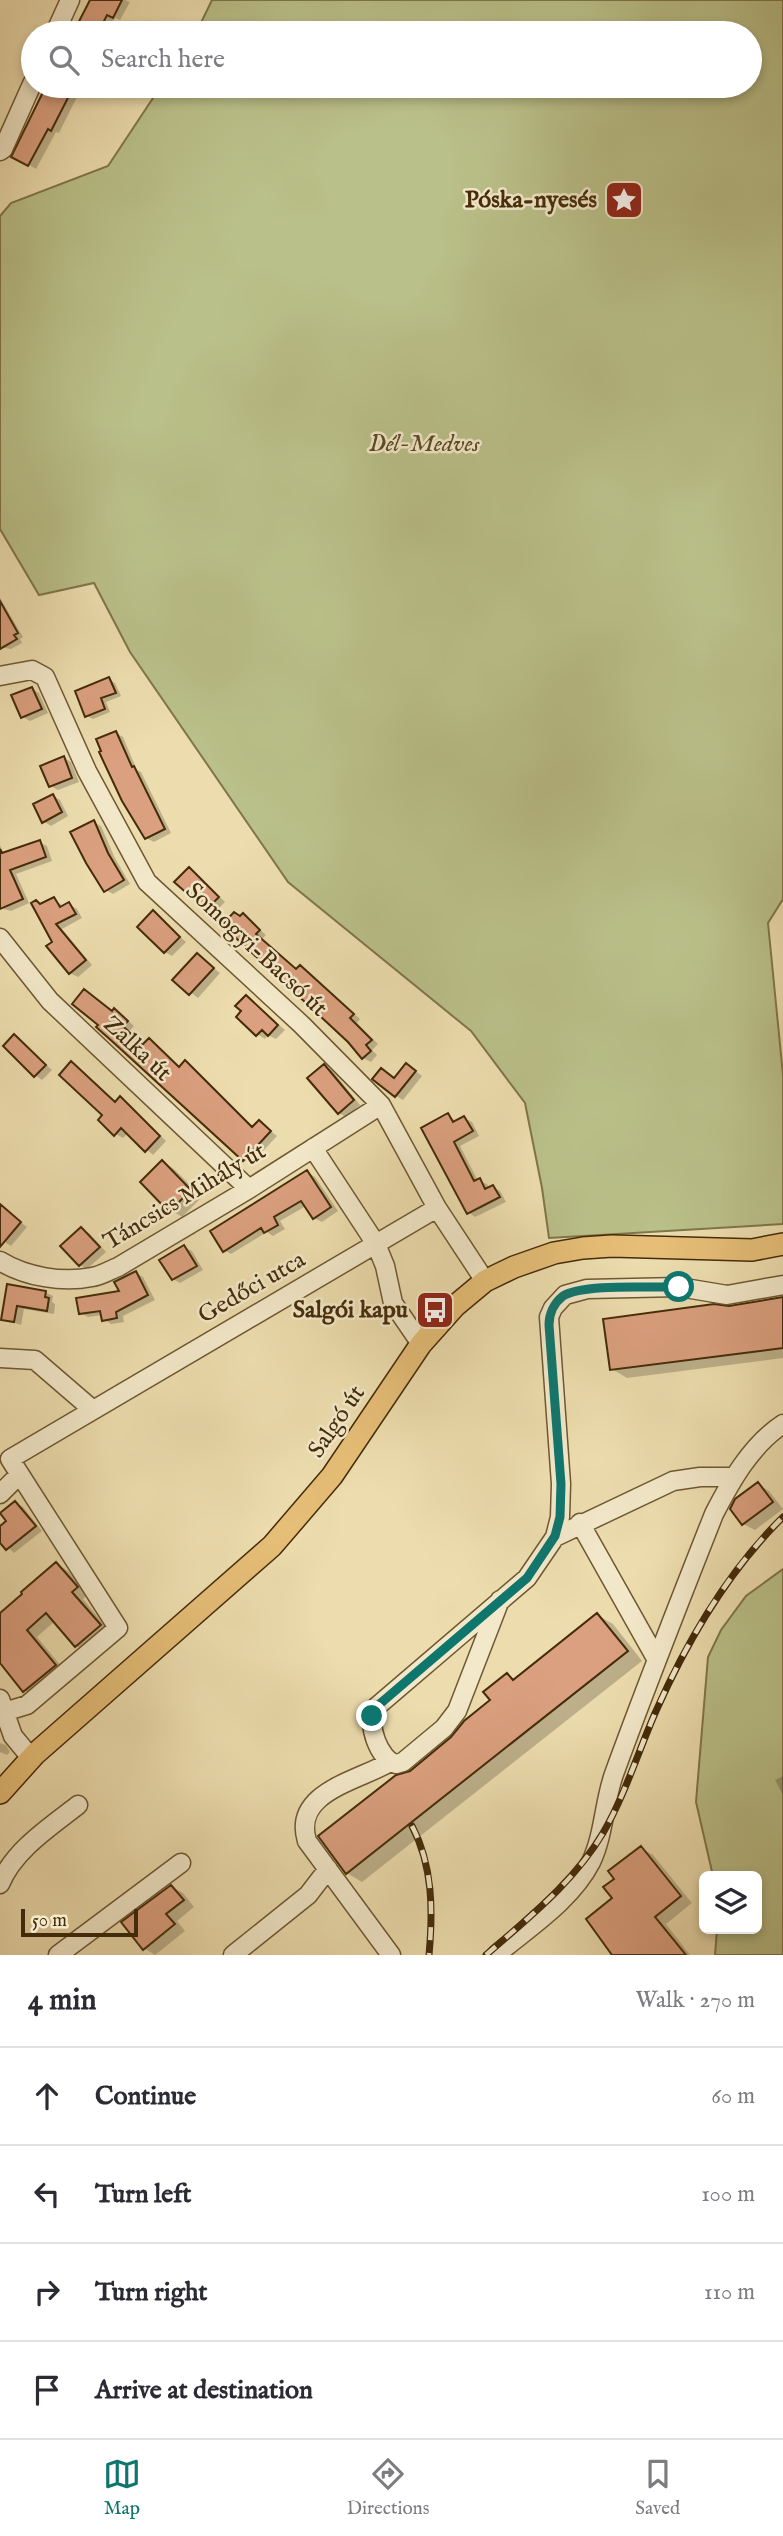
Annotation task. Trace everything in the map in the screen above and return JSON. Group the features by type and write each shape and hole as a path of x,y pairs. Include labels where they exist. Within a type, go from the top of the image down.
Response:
{"main road":[{"name":"Salgó út","path":"0,1793 32,1759 272,1546 332,1476 421,1344 455,1306 485,1282 544,1256 583,1248 612,1246 752,1250 783,1244"}],"street":[{"path":"60,21 70,0"},
{"path":"1,150 25,98"},
{"name":"Somogyi-Bacsó út","path":"0,676 32,670 45,677 87,771 147,882 302,1025 381,1105 437,1208 485,1282"},
{"name":"Zalka út","path":"0,938 50,1002 249,1189"},
{"name":"Táncsics Mihály út","path":"0,1261 38,1276 71,1280 95,1277 118,1267 249,1189 381,1105"},
{"path":"313,1148 376,1244 385,1266 393,1303 421,1344"},
{"name":"Gedőci utca","path":"0,1494 14,1471 93,1410 437,1208"},
{"path":"500,1600 466,1692 452,1719 403,1762 390,1762 381,1752 372,1724 373,1710 500,1600 533,1572 555,1536 560,1517 561,1484 549,1317 558,1301 565,1295 587,1289 679,1287 727,1295 783,1285"},
{"path":"0,1357 35,1360 93,1410"},
{"path":"496,1955 557,1903 573,1887 590,1862 598,1840 609,1788 714,1514 734,1477 751,1454 783,1424"},
{"path":"14,1471 118,1628 27,1705 3,1718 32,1759"},
{"path":"555,1536 673,1481 734,1477"},
{"path":"580,1523 656,1660"},
{"path":"390,1762 326,1793 310,1805 304,1830 307,1841 391,1955"},
{"path":"0,1884 14,1860 37,1837 78,1805"},
{"path":"58,1955 181,1863"},
{"path":"233,1955 308,1895 328,1869"}],"green space":[{"name":"Dél-Medves","path":"212,0 783,0 783,899 768,923 783,1075 783,1224 549,1238 525,1103 471,1031 288,882 130,652 94,583 39,595 0,529 0,216 11,203 108,166 153,98 762,98 762,21 202,21"},
{"path":"783,1569 783,1955 715,1955 717,1934 762,1934 762,1871 712,1871 696,1802 708,1657 721,1630 746,1596"}],"building":[{"path":"90,0 122,0 113,18 107,15 104,21 79,21"},
{"path":"40,98 68,98 51,131 48,129 28,166 11,157"},
{"path":"0,601 18,633 14,635 17,639 0,649"},
{"path":"109,677 116,693 101,698 105,709 85,717 75,691"},
{"path":"32,687 42,709 21,718 11,695"},
{"path":"116,731 165,829 145,839 122,801 99,752 101,751 96,739"},
{"path":"64,756 72,778 49,787 40,766"},
{"path":"53,794 62,812 42,823 33,804"},
{"path":"94,820 108,853 124,880 104,892 70,832"},
{"path":"40,840 46,857 10,870 23,899 0,909 0,849 2,853"},
{"path":"189,867 219,897 206,910 174,882"},
{"path":"54,897 60,907 69,902 76,914 56,924 86,960 69,974 46,946 52,942 31,903 36,900 40,904"},
{"path":"153,910 180,937 164,953 137,927"},
{"path":"234,912 240,916 243,913 260,930 256,934 296,969 300,965 354,1014 350,1018 372,1040 366,1045 371,1051 362,1059 348,1042 222,925"},
{"path":"197,953 214,968 189,995 172,980"},
{"path":"84,989 112,1011 114,1008 128,1021 123,1026 142,1045 149,1038 179,1067 185,1060 252,1127 259,1120 271,1131 243,1161 96,1027 98,1025 72,1004"},
{"path":"246,995 278,1025 268,1036 262,1030 256,1036 236,1017 241,1011 235,1006"},
{"path":"14,1034 46,1065 34,1077 3,1046"},
{"path":"71,1061 115,1102 120,1096 160,1136 145,1152 121,1128 114,1136 98,1120 102,1115 59,1075"},
{"path":"406,1063 416,1071 395,1097 372,1079 381,1068 394,1078"},
{"path":"324,1064 354,1100 338,1114 307,1078"},
{"path":"448,1113 453,1122 464,1116 473,1131 454,1142 474,1181 480,1178 485,1189 493,1185 500,1197 467,1214 421,1128"},
{"path":"162,1160 191,1190 169,1212 140,1182"},
{"path":"307,1170 331,1207 313,1219 301,1201 274,1217 278,1225 264,1233 261,1228 223,1252 210,1231"},
{"path":"0,1204 21,1222 0,1247"},
{"path":"81,1227 100,1247 79,1266 60,1246"},
{"path":"184,1245 197,1266 172,1280 159,1260"},
{"path":"136,1271 148,1295 116,1312 117,1318 102,1321 100,1311 79,1314 76,1298 119,1291 114,1282"},
{"path":"7,1284 46,1291 45,1297 49,1298 47,1311 17,1306 14,1322 1,1320"},
{"path":"783,1297 783,1348 610,1370 603,1319 714,1304 729,1306"},
{"path":"758,1482 773,1502 742,1525 730,1509 735,1499"},
{"path":"15,1501 36,1526 6,1550 0,1543 0,1526 6,1521 0,1513"},
{"path":"56,1562 78,1587 72,1592 101,1625 75,1647 46,1613 27,1630 56,1665 23,1692 0,1663 0,1613"},
{"path":"597,1613 628,1651 346,1874 318,1836 396,1775 410,1771 451,1737 464,1721 490,1700 483,1692 507,1673 513,1680"},
{"path":"641,1846 681,1896 655,1917 686,1955 612,1955 586,1919 612,1898 603,1887 614,1879 608,1871"},
{"path":"171,1885 184,1900 166,1914 175,1924 143,1950 121,1922"}],"railway":[{"path":"486,1955 549,1898 591,1851 618,1804 656,1711 695,1633 744,1560 783,1517"},
{"path":"412,1826 428,1873 431,1922 429,1955"}],"place":[{"name":"Póska-nyesés","path":"624,200"},
{"name":"Salgói kapu","path":"435,1310"}],"route":[{"path":"372,1716 375,1708 527,1578 555,1536 560,1517 561,1484 549,1317 558,1301 565,1295 587,1289 679,1287"}]}
